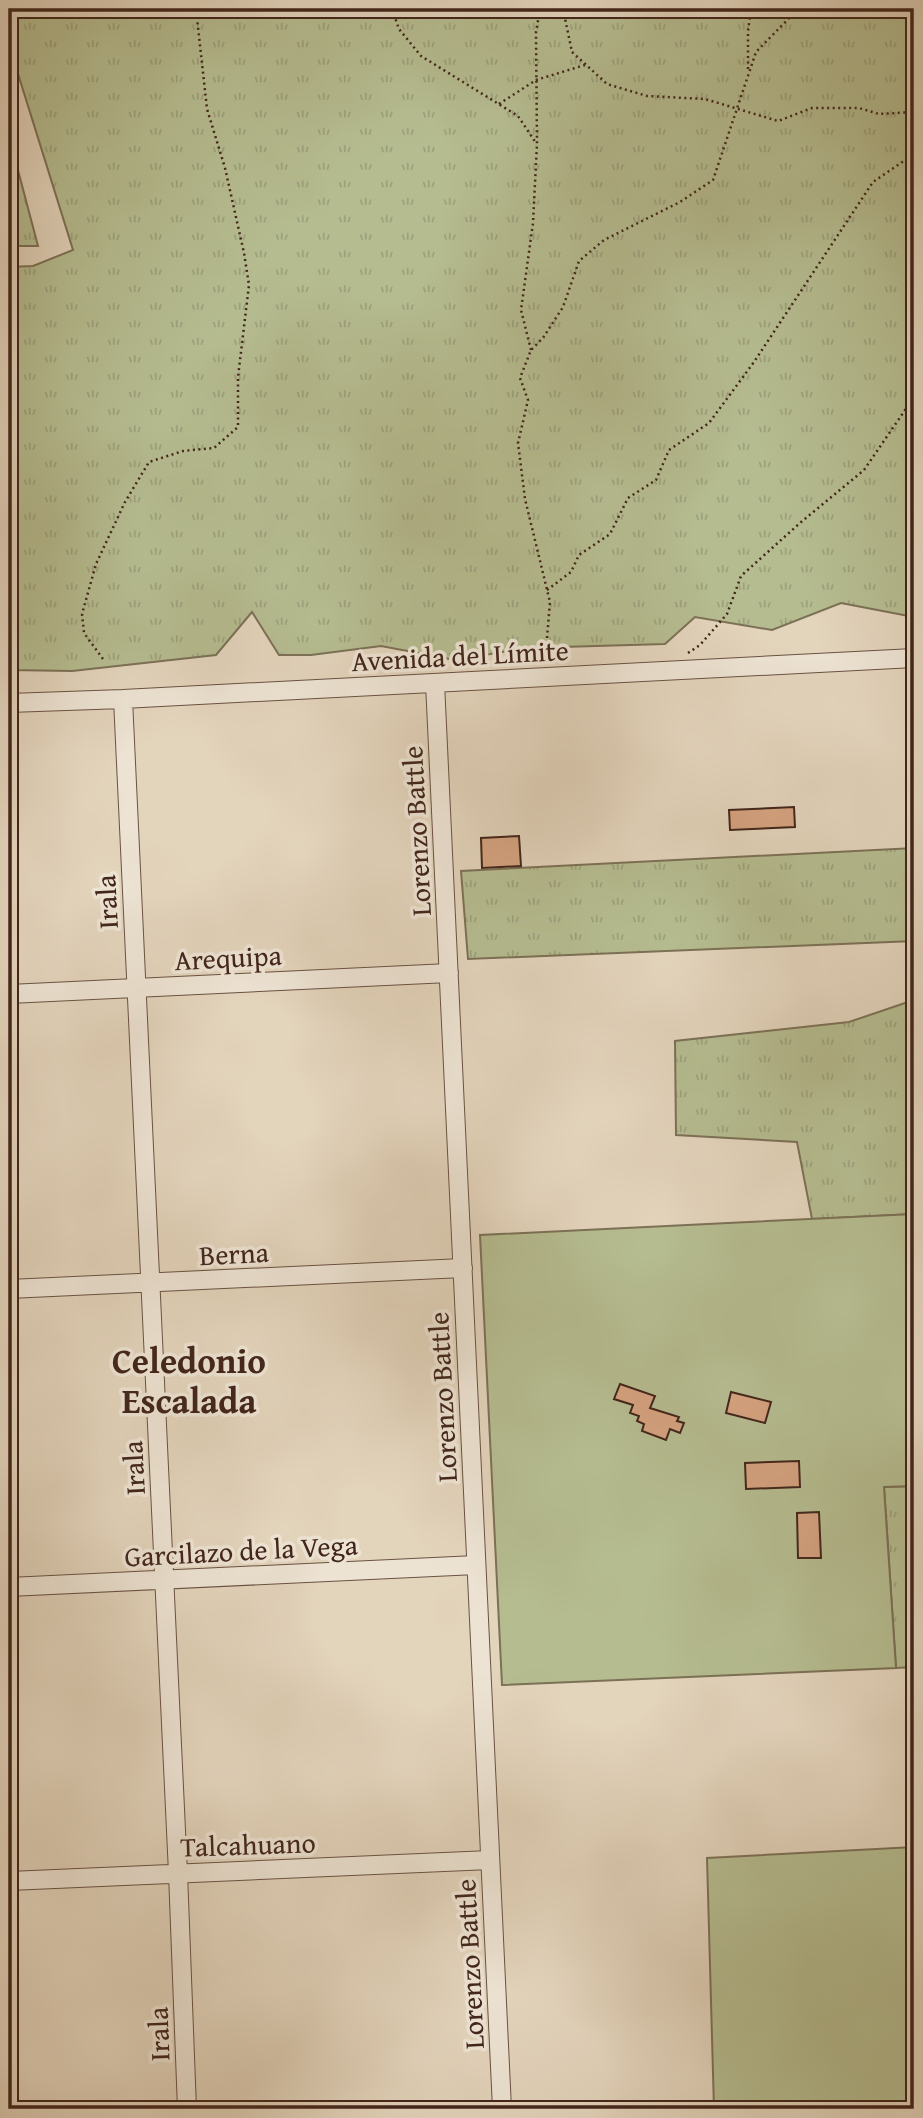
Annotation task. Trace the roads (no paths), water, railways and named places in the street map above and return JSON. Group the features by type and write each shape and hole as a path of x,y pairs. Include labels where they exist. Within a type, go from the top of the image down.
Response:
{"street":[{"name":"Avenida del Límite","path":"9,703 914,658"},
{"name":"Lorenzo Battle","path":"435,683 502,2109"},
{"name":"Irala","path":"122,699 187,2109"},
{"name":"Arequipa","path":"9,994 449,973"},
{"name":"Berna","path":"9,1289 463,1268"},
{"name":"Garcilazo de la Vega","path":"9,1587 476,1565"},
{"name":"Talcahuano","path":"9,1881 490,1860"}],"district":[{"name":"Celedonio Escalada","path":"189,1380"}]}
